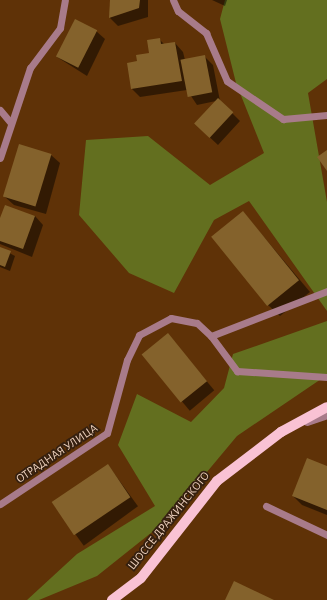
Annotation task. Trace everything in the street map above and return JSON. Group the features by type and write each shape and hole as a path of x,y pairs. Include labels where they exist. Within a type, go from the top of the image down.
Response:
{"main road":[{"name":"ШОССЕ ДРАЖИНСКОГО","path":"112,600 141,578 216,481 281,432 327,407"}],"street":[{"path":"0,158 10,122 30,68 60,28 65,0"},
{"path":"173,0 178,11 206,33 227,81 283,119 327,115"},
{"path":"0,110 10,122"},
{"path":"211,336 327,291"},
{"name":"ОТРАДНАЯ УЛИЦА","path":"0,504 107,433 127,360 139,335 171,318 198,323 211,336 237,371 327,377"},
{"path":"281,432 327,414"},
{"path":"266,506 327,534"}],"green space":[{"path":"225,0 327,0 327,79 308,93 327,202 327,311 249,201 214,220 174,293 129,273 79,215 86,140 148,136 210,185 264,153 236,83 220,19"},
{"path":"327,321 327,375 237,436 166,521 97,576 39,600 27,600 77,554 155,506 118,445 137,394 191,422 224,388 233,354"}],"building":[{"path":"110,0 140,0 139,8 109,18"},
{"path":"75,19 97,30 78,68 56,56"},
{"path":"160,38 161,44 175,42 182,81 131,89 127,63 137,61 136,55 149,53 147,40"},
{"path":"205,55 212,92 188,97 180,60"},
{"path":"218,98 233,112 209,138 194,124"},
{"path":"19,144 52,154 35,207 3,197"},
{"path":"327,150 327,171 317,157"},
{"path":"5,205 35,216 23,249 0,241 0,218"},
{"path":"243,211 299,280 267,306 211,237"},
{"path":"0,247 11,251 5,267 0,265"},
{"path":"168,333 207,381 181,403 142,354"},
{"path":"307,458 327,466 327,510 292,496"},
{"path":"108,464 130,497 74,535 52,502"},
{"path":"234,581 274,600 225,600"}]}
